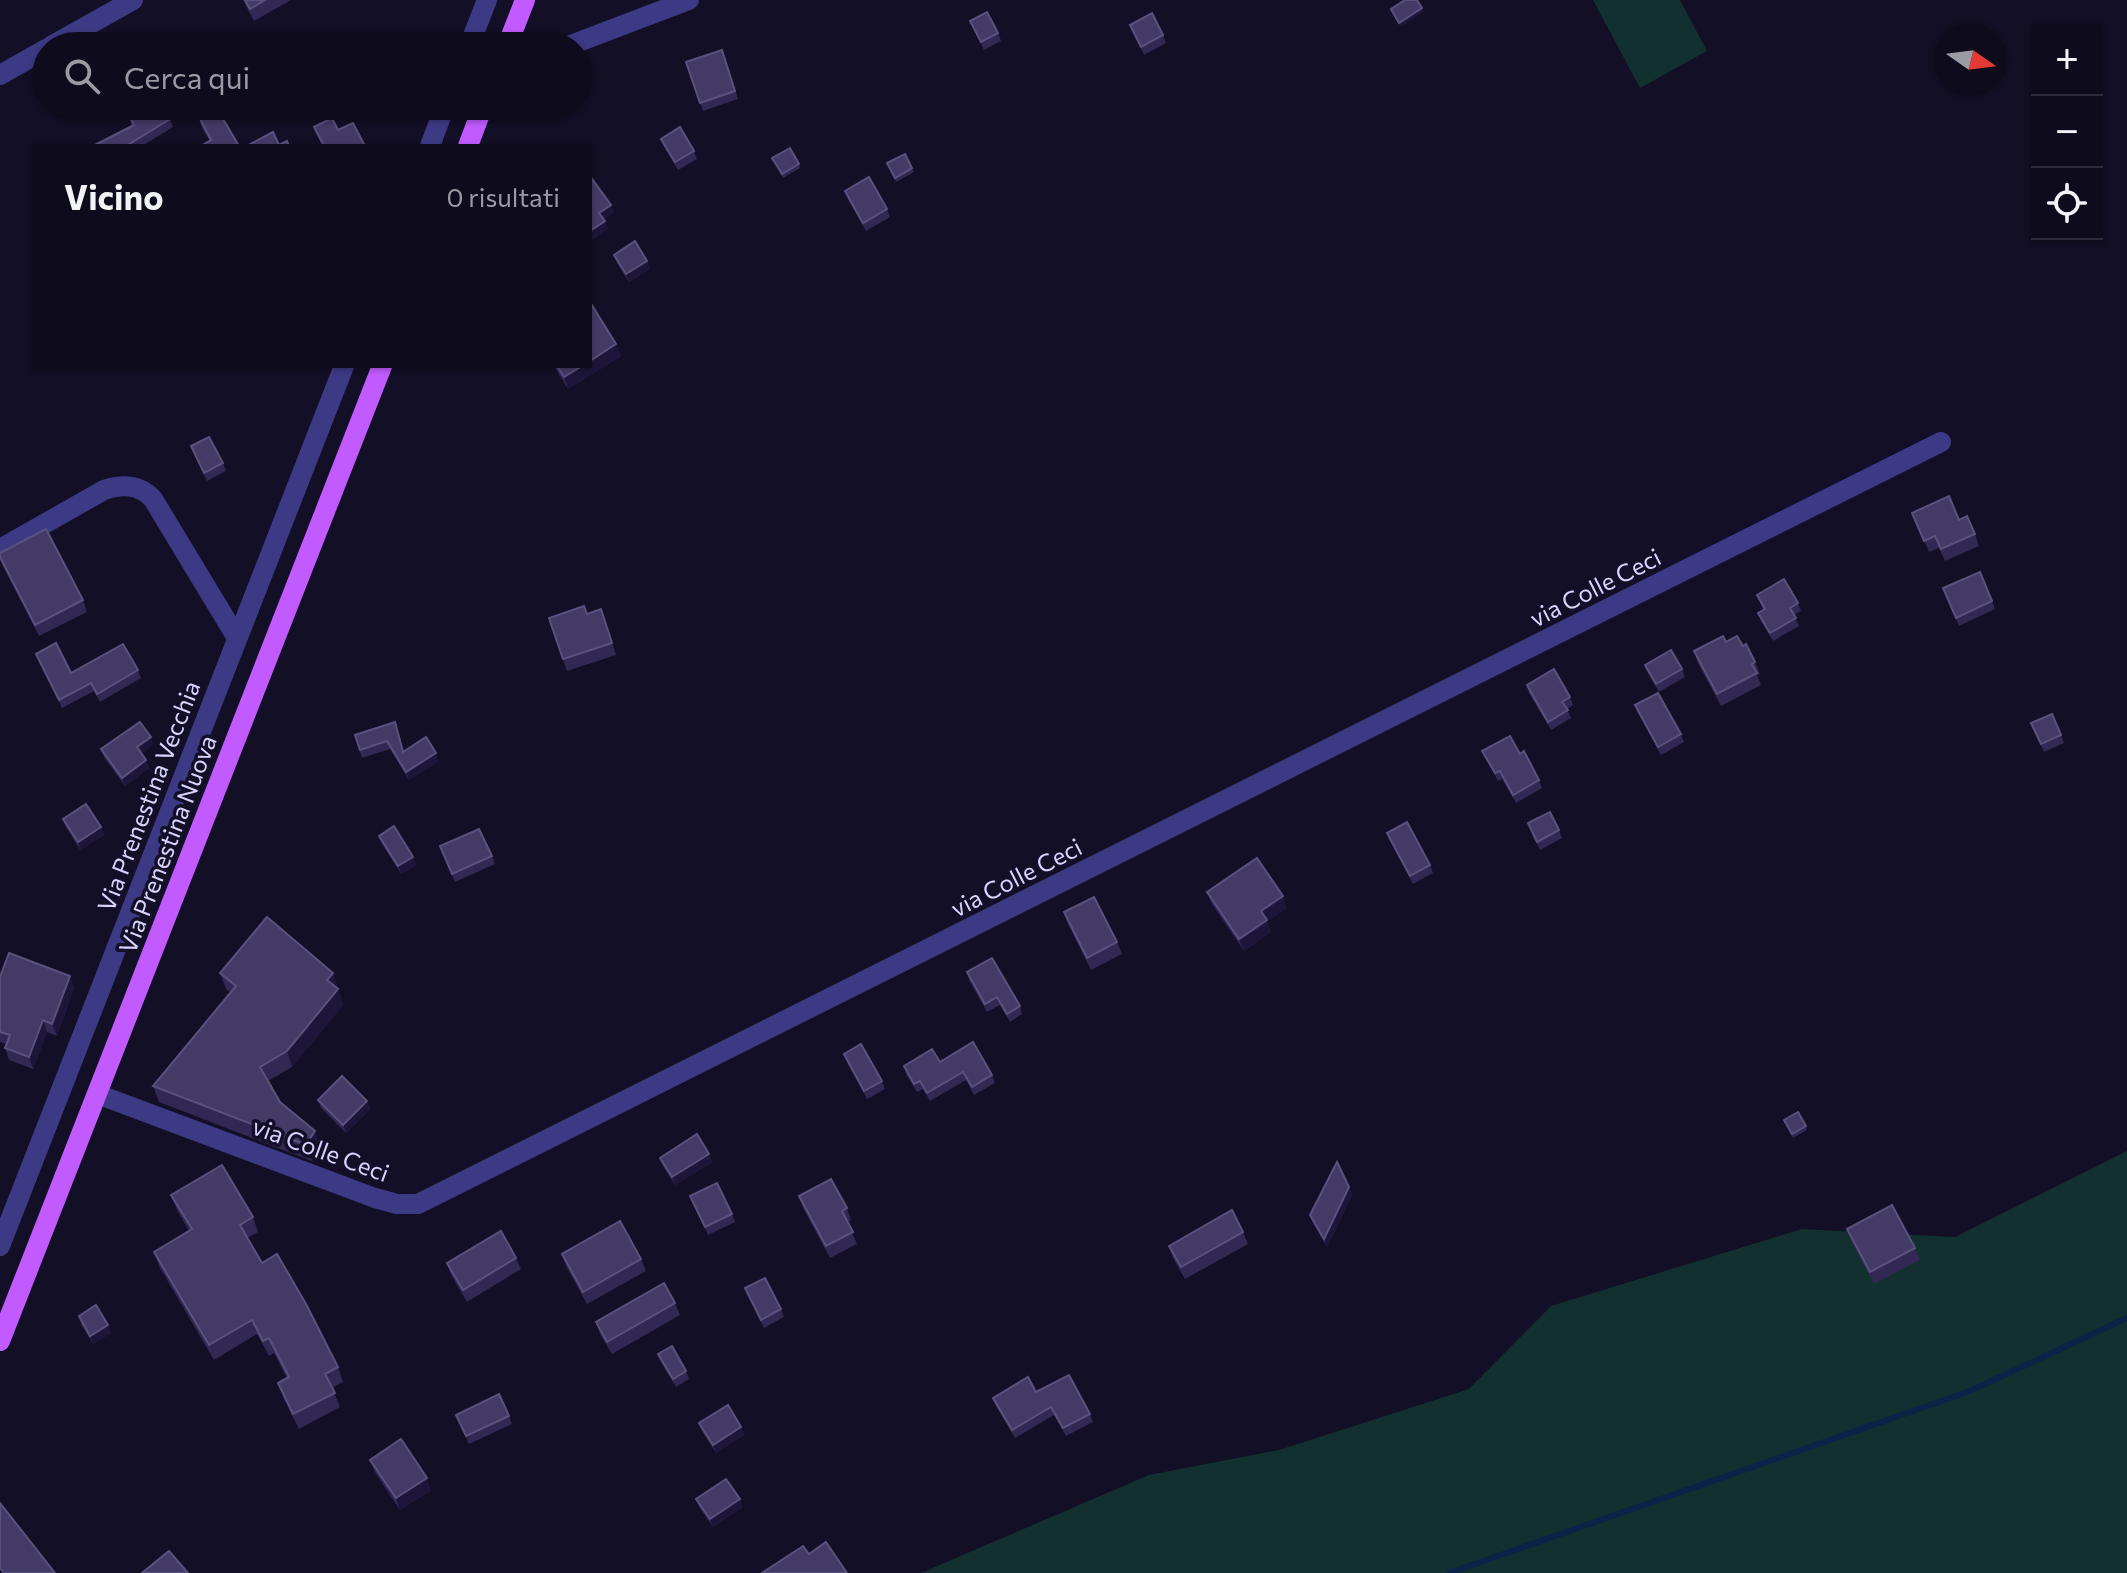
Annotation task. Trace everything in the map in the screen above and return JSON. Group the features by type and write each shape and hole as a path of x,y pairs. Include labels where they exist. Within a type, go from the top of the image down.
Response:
{"main road":[{"path":"512,32 525,0"},
{"path":"469,144 478,120"},
{"name":"Via Prenestina Nuova","path":"0,1341 381,368"}],"street":[{"path":"76,32 133,0"},
{"path":"474,32 487,0"},
{"path":"592,37 689,0"},
{"path":"0,75 32,57"},
{"path":"431,144 440,120"},
{"name":"Via Prenestina Vecchia","path":"0,1246 343,368"},
{"name":"via Colle Ceci","path":"97,1094 387,1202 409,1205 425,1201 1941,442"},
{"path":"0,549 104,490 122,486 137,488 153,499 237,638"}],"green space":[{"path":"1593,0 1680,0 1707,51 1640,88"},
{"path":"2127,1151 2127,1573 921,1573 1149,1475 1279,1450 1469,1389 1551,1306 1802,1229 1955,1237"}],"building":[{"path":"245,0 265,0 250,9"},
{"path":"1405,0 1417,0 1422,8 1399,23 1391,9"},
{"path":"987,12 998,33 981,42 970,21"},
{"path":"1152,13 1163,35 1141,47 1130,25"},
{"path":"722,50 735,91 700,103 686,62"},
{"path":"131,120 168,120 129,144 97,144 134,125"},
{"path":"201,120 224,120 238,144 204,144 211,140"},
{"path":"328,120 333,120 338,130 353,123 364,144 323,144 314,127"},
{"path":"680,127 694,151 675,162 661,139"},
{"path":"273,132 279,144 251,144"},
{"path":"790,148 799,164 782,174 772,158"},
{"path":"905,154 912,168 895,178 887,163"},
{"path":"869,177 887,209 863,223 845,191"},
{"path":"592,179 611,205 599,213 605,221 592,230"},
{"path":"635,241 647,261 626,274 614,255"},
{"path":"592,305 616,344 592,360"},
{"path":"558,368 579,368 564,377"},
{"path":"209,437 223,463 204,473 191,446"},
{"path":"1949,496 1959,520 1967,516 1975,534 1941,549 1935,536 1924,541 1912,513"},
{"path":"46,529 83,600 35,625 0,553"},
{"path":"1980,572 1992,601 1956,618 1943,588"},
{"path":"1784,579 1798,603 1790,608 1796,618 1770,633 1758,613 1765,609 1757,595"},
{"path":"584,606 587,614 601,609 612,643 563,659 549,618"},
{"path":"1723,636 1726,642 1737,636 1743,646 1746,644 1757,673 1717,694 1694,651"},
{"path":"56,643 71,673 123,644 138,670 97,694 91,683 59,700 36,654"},
{"path":"1671,650 1682,669 1656,684 1645,665"},
{"path":"1554,669 1570,697 1562,702 1568,710 1548,722 1527,685"},
{"path":"1658,693 1681,734 1658,747 1635,705"},
{"path":"2052,714 2061,735 2041,744 2031,723"},
{"path":"140,722 151,737 137,747 146,760 122,778 101,749"},
{"path":"395,722 403,752 426,737 436,753 406,772 387,741 360,750 355,735"},
{"path":"1510,736 1520,754 1524,751 1539,780 1513,795 1500,771 1495,773 1482,751"},
{"path":"86,804 101,827 78,842 63,819"},
{"path":"1550,812 1559,830 1537,842 1528,823"},
{"path":"1407,822 1430,865 1410,876 1387,833"},
{"path":"394,826 413,857 398,866 379,836"},
{"path":"479,829 492,856 452,874 440,846"},
{"path":"1257,858 1283,896 1261,911 1267,920 1239,939 1207,892"},
{"path":"1094,897 1117,942 1087,958 1064,912"},
{"path":"267,917 333,973 327,980 338,989 287,1051 260,1067 280,1102 315,1131 306,1145 153,1086 236,986 220,973"},
{"path":"9,953 70,976 52,1024 43,1020 29,1057 5,1048 10,1035 0,1032 0,977"},
{"path":"992,958 1020,1006 1007,1014 997,997 985,1004 967,972"},
{"path":"973,1042 992,1075 972,1087 963,1072 927,1093 920,1081 914,1084 904,1066 932,1049 940,1062"},
{"path":"861,1044 882,1081 864,1091 844,1054"},
{"path":"342,1076 367,1101 343,1125 318,1100"},
{"path":"1798,1112 1806,1126 1792,1134 1784,1120"},
{"path":"697,1134 709,1154 672,1177 660,1158"},
{"path":"1337,1162 1349,1187 1324,1239 1310,1215"},
{"path":"222,1165 253,1217 240,1225 262,1263 277,1254 338,1367 325,1374 335,1393 293,1414 278,1383 289,1377 269,1338 263,1341 252,1320 209,1345 154,1252 192,1229 171,1195"},
{"path":"831,1179 847,1208 842,1211 853,1232 826,1246 799,1196"},
{"path":"717,1183 732,1214 705,1227 690,1196"},
{"path":"1892,1205 1915,1248 1870,1272 1847,1229"},
{"path":"1232,1210 1243,1232 1181,1267 1169,1246"},
{"path":"620,1221 641,1259 583,1292 562,1254"},
{"path":"501,1231 516,1258 463,1290 447,1263"},
{"path":"765,1278 781,1309 761,1320 745,1288"},
{"path":"664,1283 675,1303 607,1342 596,1322"},
{"path":"96,1305 108,1325 90,1336 79,1316"},
{"path":"672,1346 686,1371 673,1379 658,1354"},
{"path":"1069,1375 1090,1414 1063,1428 1051,1407 1012,1430 993,1398 1028,1377 1036,1392"},
{"path":"499,1394 509,1416 466,1436 456,1415"},
{"path":"728,1405 741,1427 713,1445 699,1423"},
{"path":"401,1439 427,1478 396,1498 370,1460"},
{"path":"726,1479 740,1499 710,1519 696,1499"},
{"path":"0,1503 55,1573 4,1573 0,1568"},
{"path":"826,1542 847,1573 762,1573 803,1546 809,1554"},
{"path":"169,1551 188,1573 142,1573"}],"waterway":[{"path":"1449,1573 1970,1391 2127,1318"}]}
